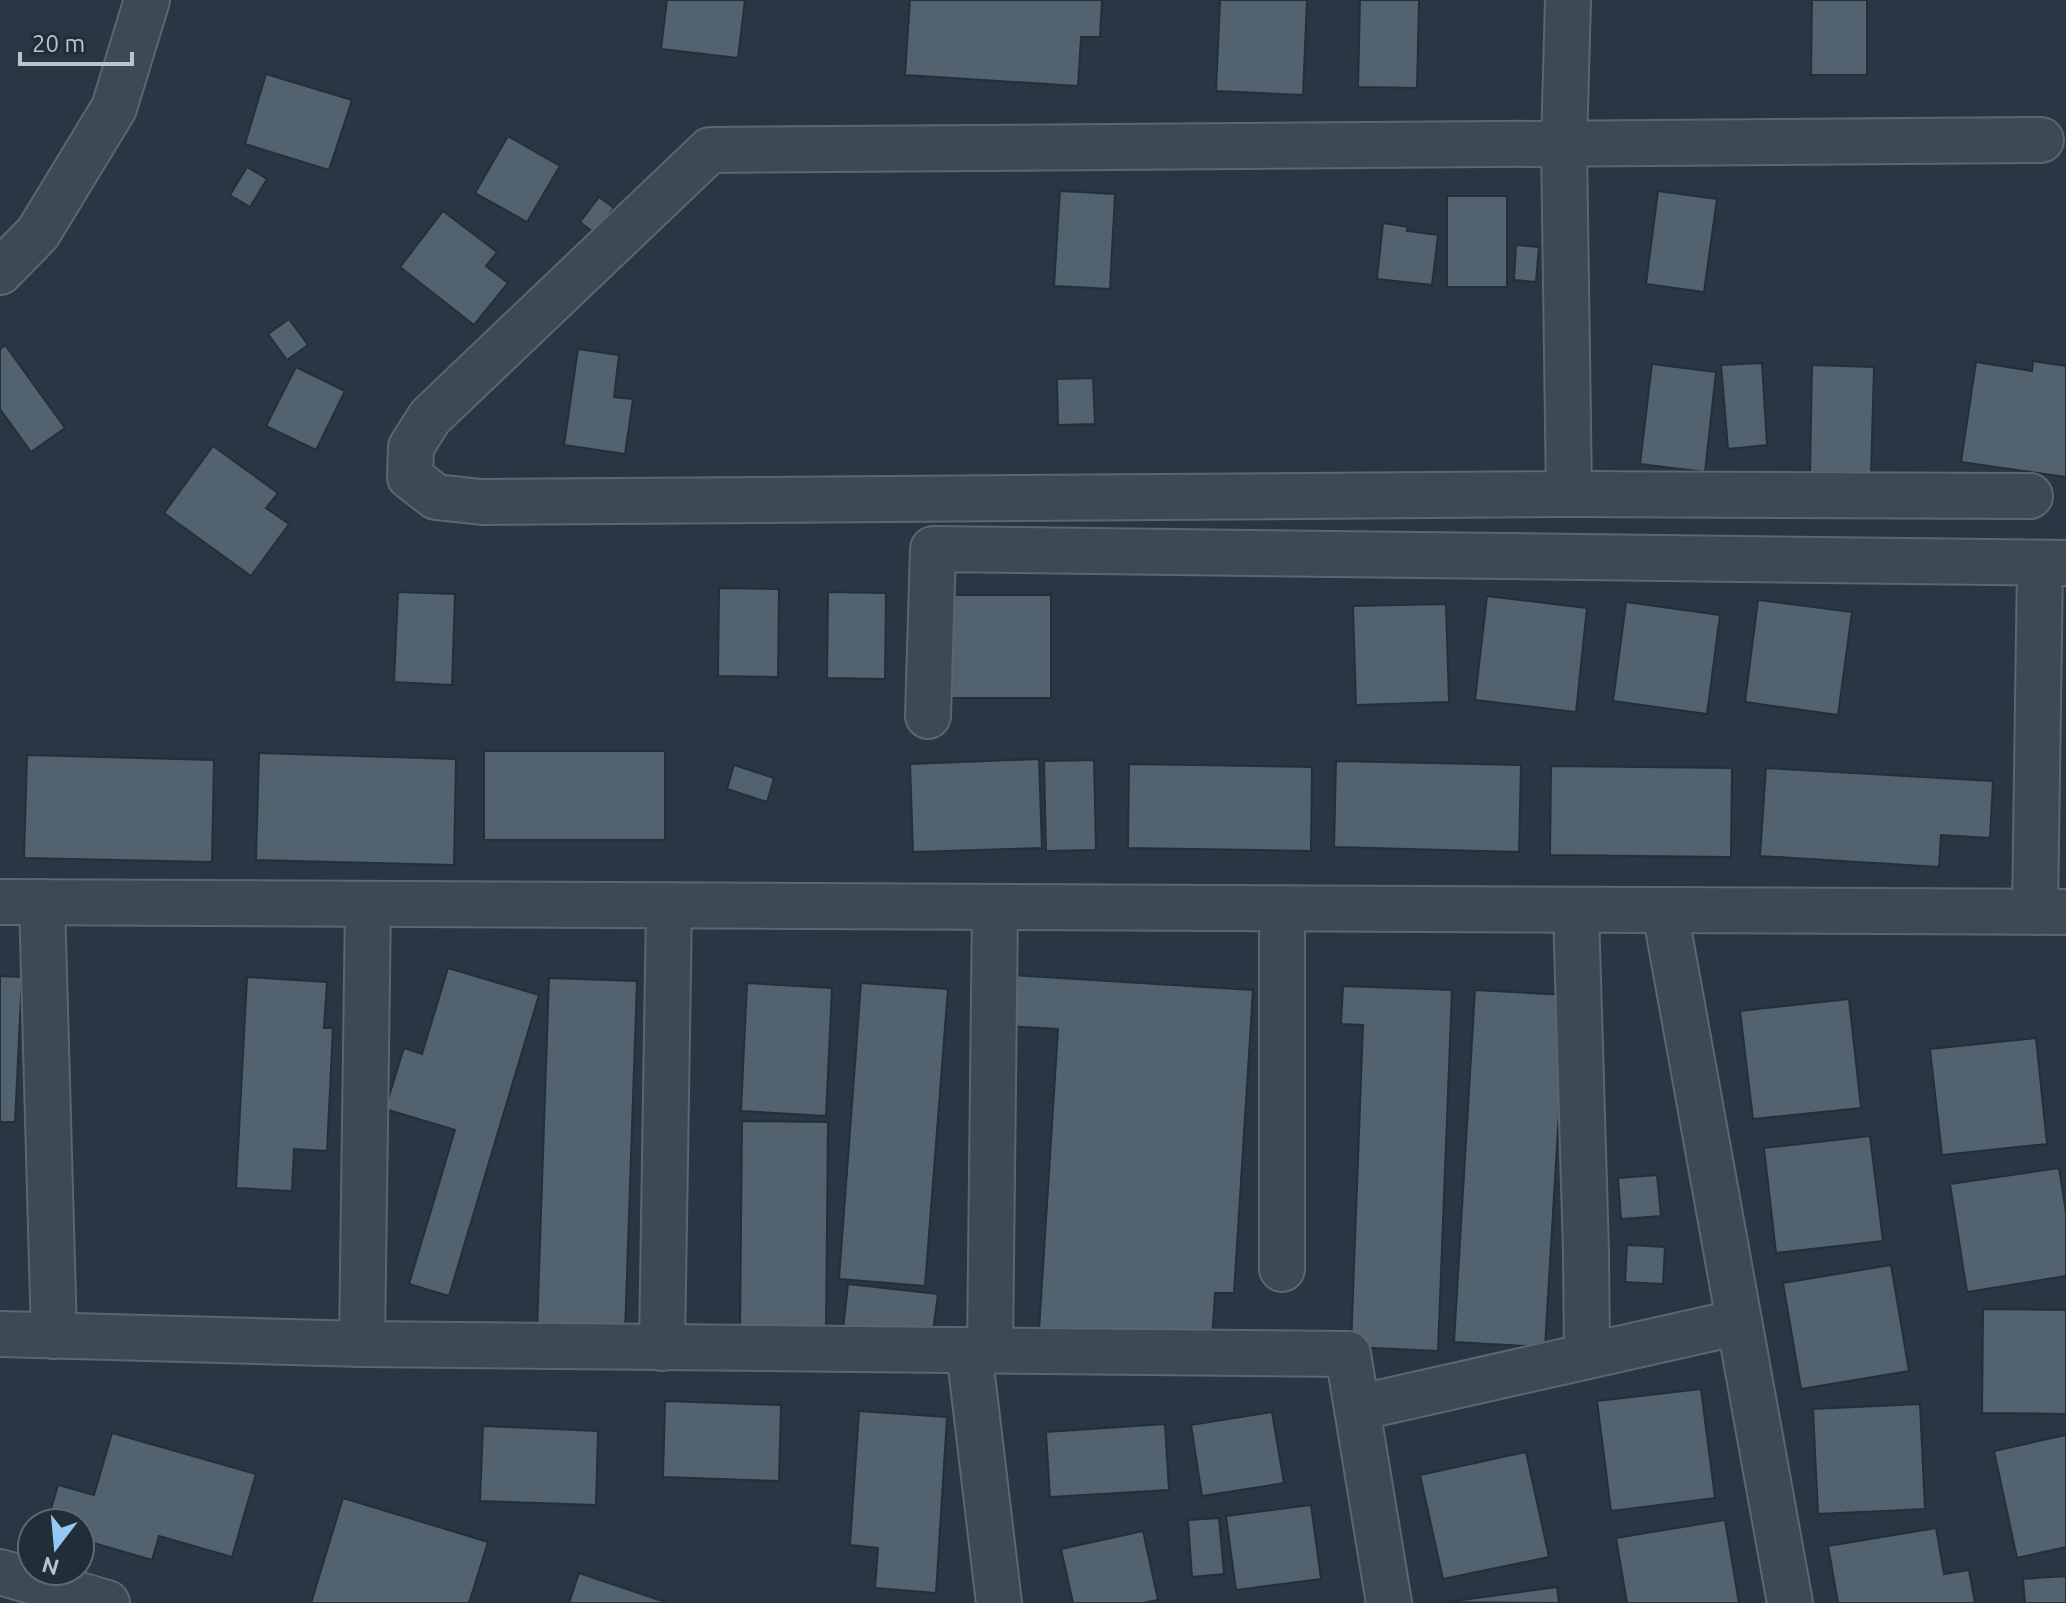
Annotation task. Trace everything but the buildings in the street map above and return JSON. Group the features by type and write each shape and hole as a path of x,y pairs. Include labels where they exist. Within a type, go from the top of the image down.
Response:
{"street":[{"path":"0,272 38,233 114,108 147,0"},
{"path":"1568,0 1564,144 1569,494"},
{"path":"2030,496 1569,494 482,502 436,497 410,477 411,447 430,417 710,150 2041,140"},
{"path":"54,1336 21,902 2051,912 2053,563 933,549 928,716"},
{"path":"362,1344 368,904"},
{"path":"662,1348 669,906"},
{"path":"995,907 980,1350 999,1603"},
{"path":"1282,909 1282,1269"},
{"path":"1665,911 1790,1603"},
{"path":"1576,912 1587,1356"},
{"path":"1357,1408 1739,1322"},
{"path":"0,1334 362,1344 1348,1354 1389,1603"},
{"path":"0,1572 107,1603"}]}
